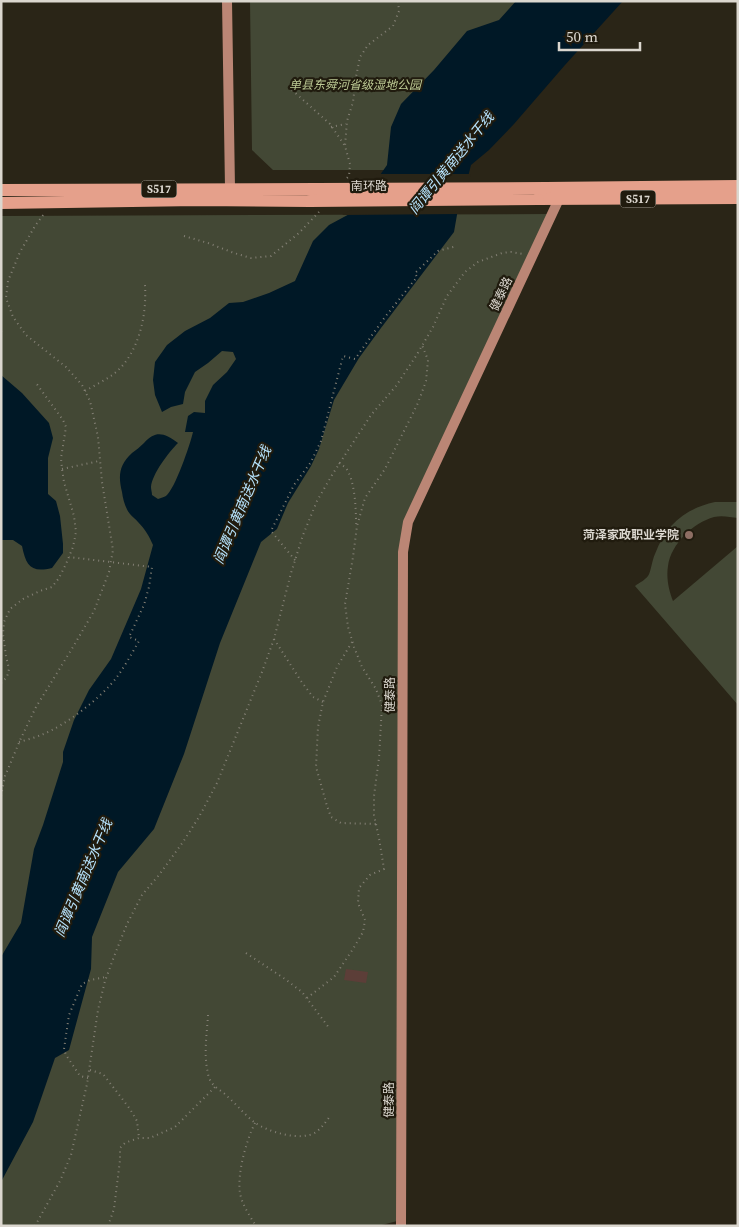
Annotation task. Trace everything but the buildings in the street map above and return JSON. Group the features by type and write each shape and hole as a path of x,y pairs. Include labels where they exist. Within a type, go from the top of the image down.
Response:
{"main road":[{"name":"南环路","path":"1,190 738,186"},
{"name":"南环路","path":"1,203 197,200 738,198"}],"street":[{"path":"227,1 230,188"},
{"name":"健泰路","path":"402,1226 403,552 408,522 559,199"}],"path":[{"path":"343,183 349,176 350,164 345,146 346,124 360,57 368,45 393,26 399,11 398,1"},
{"path":"292,90 331,126 345,146"},
{"path":"331,126 346,124"},
{"path":"1,796 5,776 36,707 94,611 109,572 113,550 102,482 98,437 90,401 82,385 66,367 26,335 13,318 6,298 8,281 20,252 52,202"},
{"path":"184,236 251,258 271,256 299,233 324,206"},
{"path":"295,560 271,530 294,485 311,462 321,441 343,356 355,359 384,317 418,278 415,274 438,251 457,246"},
{"path":"35,1226 60,1182 71,1155 90,1070 98,1010 107,977 127,924 142,895 159,875 199,817 217,783 262,672 274,638 295,560 318,501 339,463 371,415 396,386 422,345 433,327 447,296 467,271 478,262 502,253 511,252 532,256"},
{"path":"85,390 99,384 116,372 131,354 139,335 144,312 146,299 145,285"},
{"path":"356,526 365,498 385,469 418,403 426,381 428,360 422,345"},
{"path":"1,683 7,678 9,669 3,634 4,622 10,609 23,599 52,587 59,578 73,547 76,532 74,516 66,491 62,469 62,451 66,427 36,383"},
{"path":"62,469 100,461"},
{"path":"307,998 334,977 363,932 365,920 358,903 359,888 370,875 384,869 380,838 374,815 382,705 376,689 362,667 348,626 345,604 353,558 356,526 355,502 352,483 346,469 339,463"},
{"path":"19,742 42,735 57,727 98,697 116,678 139,642 129,637 144,605 152,567 69,556"},
{"path":"274,638 300,681 313,697 323,702"},
{"path":"352,642 337,667 323,702 318,727 316,767 326,806 332,817 341,823 376,824"},
{"path":"246,953 302,992 330,1029"},
{"path":"88,1078 80,1076 64,1049 69,1015 82,984 90,980 107,977"},
{"path":"208,1015 205,1048 209,1079 215,1088 228,1097 255,1124 280,1134 292,1136 305,1135 315,1133 331,1115"},
{"path":"90,1070 103,1074 130,1109 136,1121 139,1138"},
{"path":"108,1226 114,1209 120,1148 125,1143 139,1138 150,1138 174,1127 215,1088"},
{"path":"255,1124 249,1135 244,1154 240,1177 240,1192 243,1203 256,1226"}],"green space":[{"name":"单县东舜河省级湿地公园","path":"250,1 592,1 384,170 273,170 252,150"},
{"path":"552,214 408,521 401,1220 378,1226 1,1226 1,216"},
{"path":"715,502 738,502 738,518 723,516 706,520 691,529 678,542 670,558 667,571 669,589 673,601 738,546 738,705 635,586 648,576 659,544 671,527 685,514"}],"water":[{"name":"阎谭引黄南送水干线","path":"516,1 623,1 514,124 489,150 471,165 458,209 454,232 359,358 334,400 319,449 311,466 288,503 277,529 261,542 220,643 184,754 154,829 118,872 92,937 91,969 69,1050 55,1058 33,1122 1,1182 1,957 21,923 34,849 63,762 63,752 74,720 89,690 111,659 141,589 153,545 145,530 128,512 121,486 122,466 132,453 152,436 164,435 178,443 166,457 152,482 152,495 158,499 166,496 178,476 193,432 185,432 188,416 194,412 205,413 205,401 213,385 227,372 236,359 233,352 222,351 195,372 185,392 183,404 162,412 155,395 153,380 155,362 167,345 185,331 210,318 229,303 243,302 295,281 313,241 329,225 355,211 387,165 391,127 401,104 434,70 467,31 499,20"},
{"path":"1,375 22,393 49,423 53,438 48,458 48,494 56,501 60,516 63,553 52,568 34,569 25,559 22,546 13,540 1,540"}],"pier":[{"path":"377,174 471,174 459,214 342,215 353,209"}],"place":[{"name":"菏泽家政职业学院","path":"689,535"}]}
